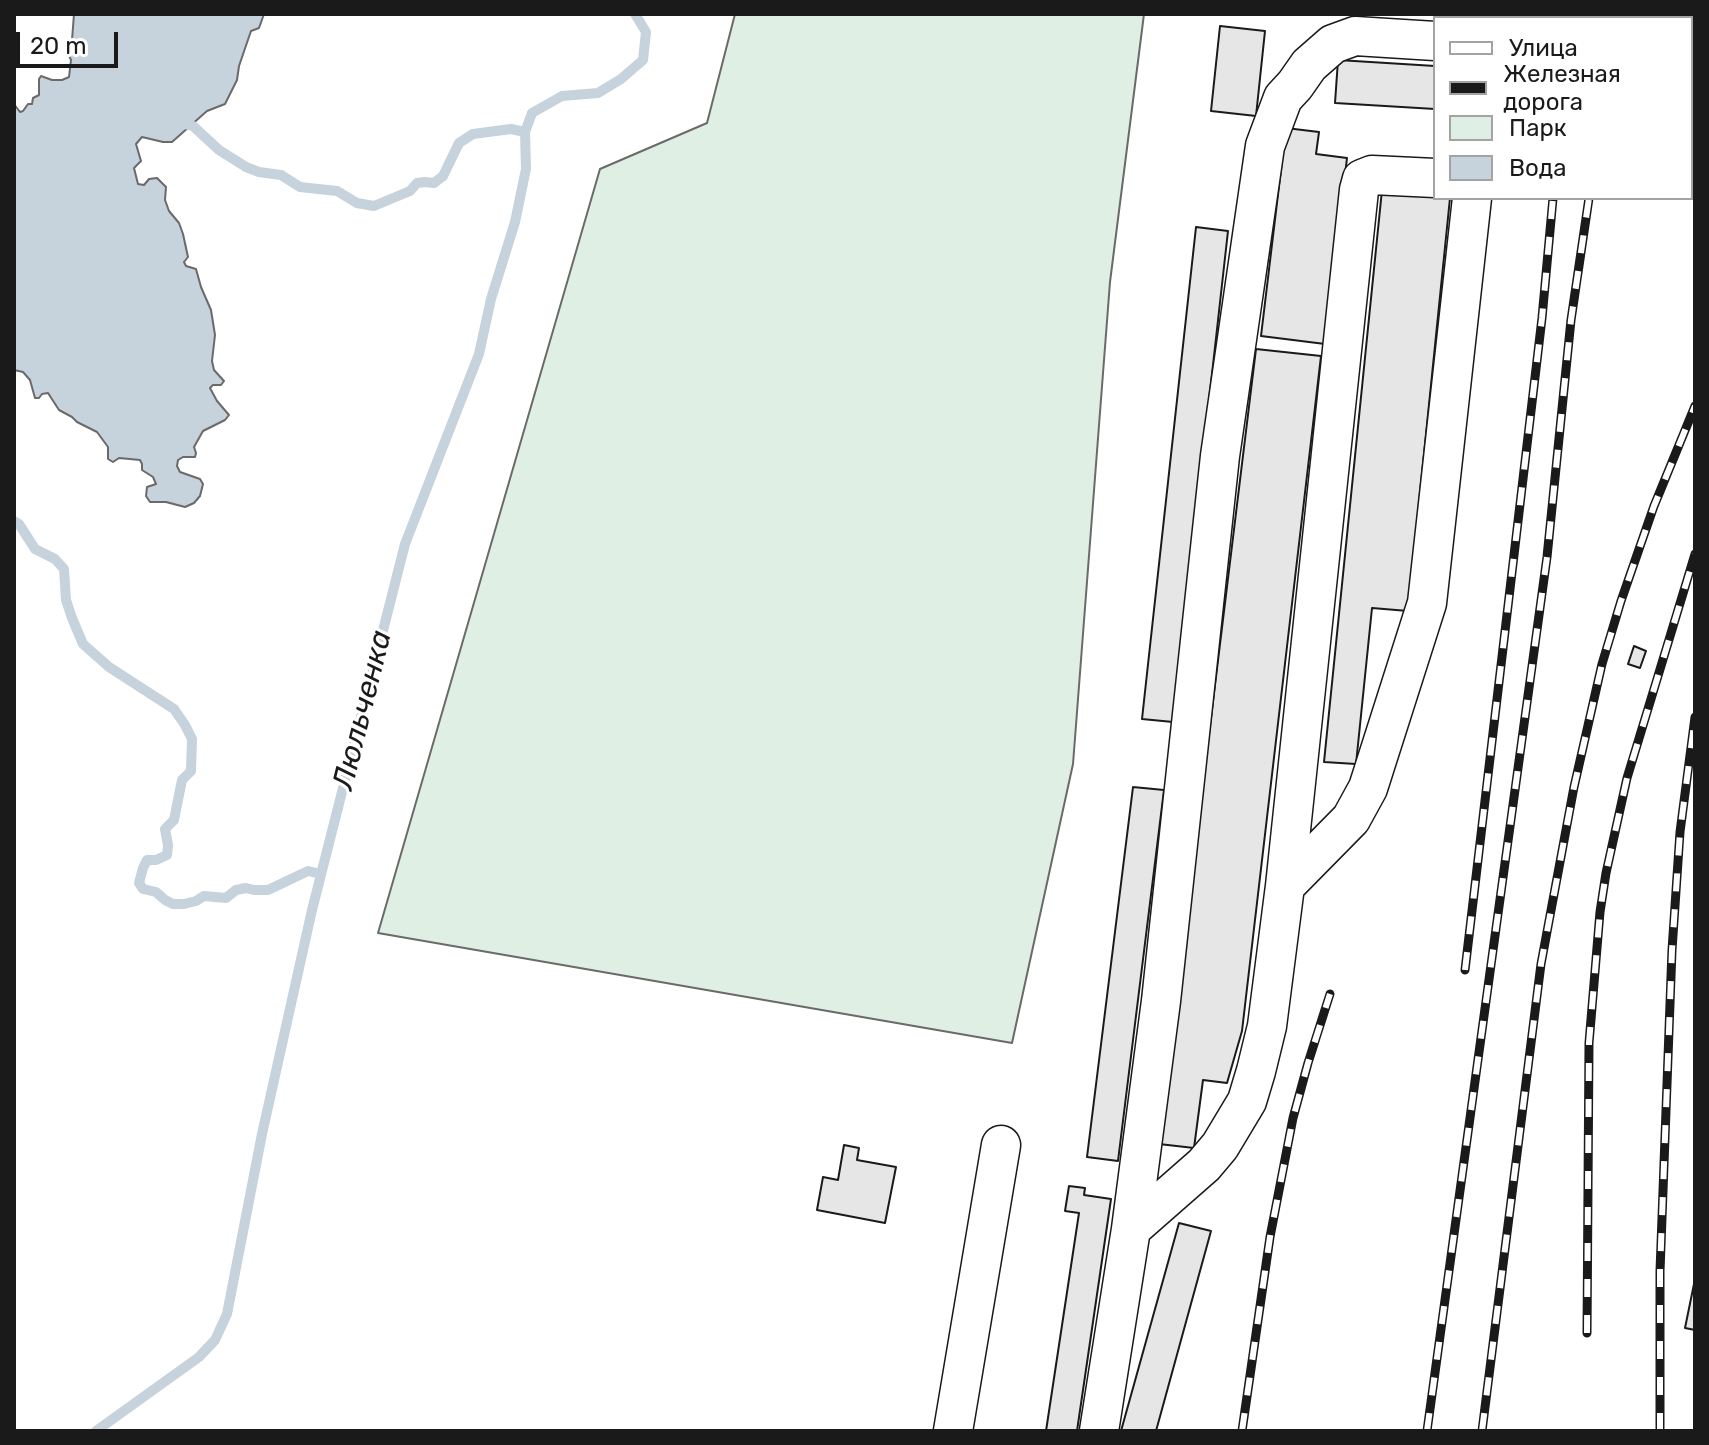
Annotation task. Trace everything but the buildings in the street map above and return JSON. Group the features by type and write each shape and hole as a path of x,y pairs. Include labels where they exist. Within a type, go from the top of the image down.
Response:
{"street":[{"path":"1099,1431 1131,1229 1161,1001 1220,456 1265,146 1283,98 1309,65 1333,44 1355,36 1433,41"},
{"path":"1131,1229 1204,1165 1220,1146 1247,1101 1256,1071 1267,1026 1285,886 1359,190 1362,179 1372,175 1433,178"},
{"path":"1285,886 1351,819 1368,788 1427,603 1472,200"},
{"path":"953,1431 1001,1145"}],"green space":[{"path":"735,14 1144,14 1110,282 1073,764 1012,1043 378,933 600,169 707,123"}],"water":[{"path":"74,14 264,14 259,28 251,31 237,80 225,104 207,111 172,142 142,137 136,144 141,161 134,168 138,184 144,185 149,179 157,178 166,187 165,200 183,234 188,257 184,262 186,266 196,269 211,310 215,335 212,361 214,370 224,381 210,388 229,415 203,431 194,447 195,457 178,460 180,472 200,479 203,484 200,496 185,507 150,502 146,496 147,487 156,484 153,477 142,470 140,460 119,458 113,462 108,459 108,447 97,432 59,410 48,393 35,398 30,380 23,372 14,370 14,104 20,112 32,104 33,98 39,95 41,76 52,80 69,77 71,60 65,46 72,40"}],"waterway":[{"name":"Люльченка","path":"96,1431 199,1357 215,1340 227,1314 262,1134 312,910 405,544 479,354 526,169 525,132 532,113 562,96 598,93 643,60 646,32 635,14"},
{"path":"180,123 193,126 219,150 246,167 281,175 300,187 337,191 357,203 374,206 410,191 417,183 434,183 443,176 459,143 473,134 511,129 525,132"},
{"path":"14,521 35,549 55,559 64,569 66,600 83,644 109,667 174,709 192,739 191,771 182,780 174,820 165,829 167,855 147,860 139,883 143,889 156,892 173,904 184,904 204,896 226,898 236,890 246,888 268,890 308,871 321,874"}],"railway":[{"path":"1465,970 1542,318 1553,200"},
{"path":"1427,1431 1547,557 1571,320 1589,200"},
{"path":"1482,1431 1541,964 1574,787 1602,664 1621,601 1654,506 1695,406"},
{"path":"1587,1333 1589,1043 1600,912 1627,778 1695,554"},
{"path":"1660,1431 1660,1271 1672,950 1680,832 1695,717"},
{"path":"1242,1431 1270,1237 1293,1118 1330,994"}]}
